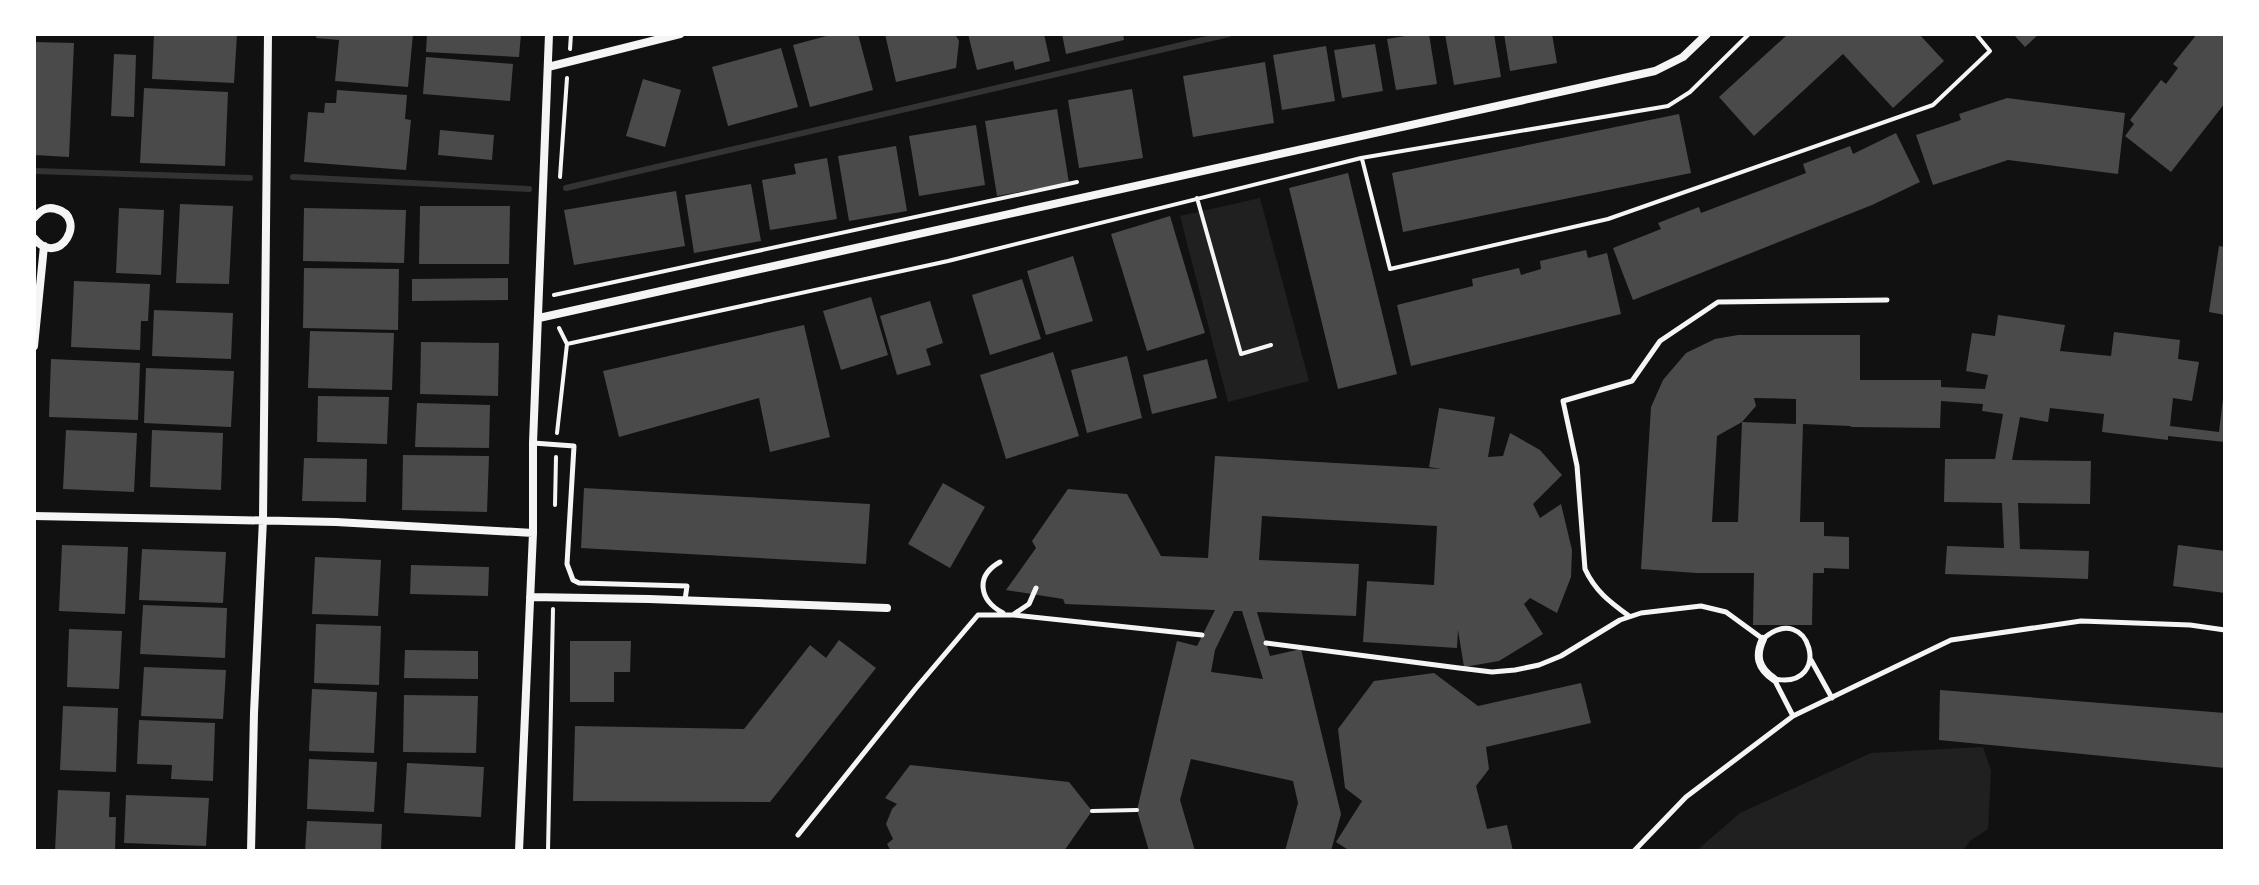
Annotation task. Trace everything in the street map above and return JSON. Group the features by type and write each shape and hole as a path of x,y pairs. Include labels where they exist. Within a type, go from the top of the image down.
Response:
{"street":[{"path":"251,851 263,519 268,34"},
{"path":"519,851 549,34"},
{"path":"548,67 680,34"},
{"path":"539,318 1655,71 1683,57 1707,34"},
{"path":"34,218 39,212 50,208 61,210 70,221 71,229 66,241 55,247 44,246 34,238"},
{"path":"34,346 44,246"},
{"path":"34,516 384,523 533,533"},
{"path":"530,597 887,608"},
{"path":"1763,639 1758,650 1758,662 1764,672 1774,679"}],"lane":[{"path":"1629,616 1602,596 1585,569 1577,466 1563,401 1632,381 1660,341 1718,302 1887,300"},
{"path":"533,443 574,446 567,554 573,580 579,583 687,586 685,600"},
{"path":"1000,562 987,573 983,590 990,605 1006,615"},
{"path":"1014,615 1029,604 1036,588"},
{"path":"1266,643 1492,672 1539,665 1561,656 1629,616 1701,606 1726,612 1763,639 1772,631 1783,628 1795,630 1805,637 1811,659 1832,698"},
{"path":"798,835 978,615 1014,615 1202,635"},
{"path":"1634,851 1686,797 1793,716 1951,640 2081,621 2190,625 2225,630"},
{"path":"1774,679 1785,681 1797,678 1806,670 1811,659"},
{"path":"1774,679 1793,716"}],"path":[{"path":"567,344 948,261 1361,158 1668,106 1690,92 1749,34"},
{"path":"1355,138 1390,269 1608,219 1933,105 1990,51 1976,34"},
{"path":"552,295 1083,180"},
{"path":"1197,198 1241,354 1271,345"},
{"path":"1092,811 1137,810"}],"shaded area":[{"path":"1260,198 1309,381 1228,402 1180,216"},
{"path":"1983,747 1991,771 1988,829 1970,841 1963,851 1696,851 1740,813 1871,753"}],"building":[{"path":"154,34 237,34 234,83 152,79"},
{"path":"317,34 413,34 408,87 335,81 339,40 316,38"},
{"path":"427,34 521,34 519,57 426,52"},
{"path":"834,34 858,34 873,90 810,107 793,45"},
{"path":"885,34 955,34 959,41 956,68 896,82"},
{"path":"968,34 1044,34 1050,61 1015,70 1013,61 977,70"},
{"path":"1062,34 1123,34 1124,40 1066,54"},
{"path":"1429,34 1437,84 1396,90 1387,39"},
{"path":"1445,34 1494,34 1501,77 1454,85"},
{"path":"1504,34 1552,34 1557,63 1510,71"},
{"path":"1788,34 1919,34 1944,61 1893,108 1843,54 1754,136 1719,97"},
{"path":"2013,34 2039,34 2025,47"},
{"path":"2197,34 2225,34 2225,103 2171,172 2125,136 2134,124 2130,120 2161,80 2166,84 2178,68 2173,64"},
{"path":"34,42 74,43 69,157 34,155"},
{"path":"1375,44 1383,91 1342,98 1334,50"},
{"path":"1326,46 1335,101 1282,110 1273,55"},
{"path":"781,48 798,107 728,126 712,67"},
{"path":"114,54 136,55 134,117 111,116"},
{"path":"426,57 513,64 510,101 423,94"},
{"path":"1265,62 1274,123 1193,137 1183,76"},
{"path":"643,79 681,90 665,147 626,136"},
{"path":"144,88 228,92 225,166 140,163"},
{"path":"1132,89 1143,158 1079,168 1068,100"},
{"path":"337,90 407,95 405,119 411,120 406,170 304,162 308,112 324,113 325,103 336,103"},
{"path":"2007,98 2125,113 2118,174 2008,160 1933,185 1916,135 1961,120 1959,114"},
{"path":"1057,109 1069,183 997,196 985,121"},
{"path":"1679,114 1691,173 1403,232 1392,173"},
{"path":"976,125 985,185 919,196 909,136"},
{"path":"440,130 494,135 492,160 438,155"},
{"path":"1896,133 1920,182 1872,205 1633,300 1613,248 1661,229 1658,223 1699,207 1701,213 1806,173 1803,164 1850,146 1853,154"},
{"path":"896,146 907,211 849,221 838,156"},
{"path":"827,158 837,219 770,230 762,180 796,174 794,164"},
{"path":"1348,173 1397,374 1338,389 1289,188"},
{"path":"751,184 761,241 694,253 685,195"},
{"path":"676,191 685,246 574,265 564,210"},
{"path":"180,204 233,206 229,284 176,283"},
{"path":"420,206 510,206 509,264 419,264"},
{"path":"119,208 164,210 161,275 116,273"},
{"path":"304,208 406,210 404,263 303,261"},
{"path":"1170,216 1205,333 1147,351 1111,234"},
{"path":"2219,246 2225,247 2225,315 2209,312"},
{"path":"1586,250 1588,258 1607,253 1621,314 1411,366 1397,305 1473,286 1472,279 1519,268 1521,275 1541,269 1540,261"},
{"path":"1073,256 1093,321 1046,335 1027,271"},
{"path":"304,268 399,269 398,330 303,328"},
{"path":"508,278 508,300 412,301 412,279"},
{"path":"1022,279 1041,339 990,355 972,295"},
{"path":"74,281 150,284 148,321 141,321 140,350 71,347"},
{"path":"871,297 888,355 841,370 823,311"},
{"path":"930,301 943,343 926,349 931,365 897,375 880,316"},
{"path":"154,310 233,313 231,359 152,356"},
{"path":"1998,315 2065,325 2060,351 2111,356 2114,332 2180,340 2178,359 2199,362 2192,401 2173,398 2170,426 2219,432 2225,398 2225,442 2168,436 2168,440 2102,432 2104,414 2050,408 2048,422 2020,417 2012,460 2091,461 2090,504 2018,503 2020,549 2089,551 2088,579 1945,574 1947,546 2004,548 2002,503 1944,502 1945,459 1995,459 2003,414 1982,411 1983,404 1941,401 1940,428 1803,424 1800,522 1824,522 1824,536 1849,537 1849,569 1824,568 1824,573 1813,573 1812,625 1753,625 1754,573 1641,569 1651,407 1663,380 1686,353 1715,339 1738,335 1860,335 1860,380 1941,380 1941,387 1985,389 1988,375 1966,371 1972,333 1995,336","holes":["1754,398 1796,399 1796,424 1742,422 1756,406","1742,422 1738,522 1712,522 1717,436"]},
{"path":"804,325 830,437 770,452 759,398 619,437 603,371"},
{"path":"310,331 394,333 392,390 308,388"},
{"path":"421,342 499,343 498,396 420,394"},
{"path":"1053,352 1079,436 1006,459 980,375"},
{"path":"1127,356 1142,418 1087,433 1071,370"},
{"path":"51,359 140,363 138,420 49,417"},
{"path":"1207,359 1217,398 1152,414 1143,375"},
{"path":"146,368 234,371 231,427 144,423"},
{"path":"318,396 389,397 387,444 317,442"},
{"path":"417,403 490,405 489,448 415,447"},
{"path":"1439,408 1495,417 1488,457 1503,456 1510,433 1540,450 1562,475 1533,504 1540,518 1561,504 1572,550 1571,577 1557,613 1530,598 1524,604 1543,634 1499,661 1464,667 1458,630 1457,648 1363,642 1367,581 1434,585 1437,526 1262,516 1259,560 1359,564 1356,616 1257,612 1270,656 1301,649 1341,814 1331,851 1285,851 1298,803 1293,781 1191,759 1180,800 1195,851 1149,851 1137,810 1177,641 1197,646 1215,610 1065,604 1063,599 1006,590 1036,548 1032,541 1068,489 1127,494 1161,556 1208,558 1215,456 1441,469 1429,467","holes":["1234,611 1242,611 1263,679 1211,672 1215,650"]},
{"path":"66,430 137,433 134,492 63,489"},
{"path":"152,430 223,433 221,490 150,487"},
{"path":"403,455 489,456 487,512 402,510"},
{"path":"304,458 367,459 366,502 302,501"},
{"path":"943,483 985,507 950,568 908,544"},
{"path":"584,488 870,504 866,564 581,548"},
{"path":"62,545 128,547 125,614 59,611"},
{"path":"2178,545 2225,551 2225,593 2173,586"},
{"path":"142,549 226,552 223,603 139,600"},
{"path":"315,557 381,560 378,616 312,614"},
{"path":"411,565 489,567 488,596 410,594"},
{"path":"143,605 227,608 225,658 140,654"},
{"path":"316,624 381,626 379,685 314,683"},
{"path":"69,629 122,631 119,689 67,687"},
{"path":"839,640 876,668 770,802 573,801 575,726 744,729 810,645 826,658"},
{"path":"570,641 631,641 630,672 614,672 614,702 570,702"},
{"path":"405,650 478,651 478,679 404,678"},
{"path":"144,667 226,670 223,719 141,716"},
{"path":"1434,673 1478,706 1581,683 1591,723 1486,747 1489,769 1476,786 1487,829 1507,825 1513,851 1350,851 1336,842 1362,801 1345,788 1338,729 1374,681"},
{"path":"312,689 377,692 374,753 309,751"},
{"path":"1940,690 2225,713 2225,768 1939,740"},
{"path":"404,695 478,696 476,753 403,752"},
{"path":"63,706 118,708 116,772 60,770"},
{"path":"139,720 215,723 213,781 171,779 172,765 137,764"},
{"path":"309,759 377,762 374,812 307,809"},
{"path":"407,763 484,767 481,817 404,813"},
{"path":"910,765 1069,782 1092,811 1064,851 891,851 887,844 893,839 886,824 897,804 885,798"},
{"path":"58,790 110,792 109,817 116,817 115,851 55,851"},
{"path":"126,795 209,798 206,846 124,843"},
{"path":"307,821 382,824 381,851 305,851"}],"waterway":[{"path":"566,188 1229,34"},
{"path":"34,171 250,178"},
{"path":"293,177 529,189"}]}
